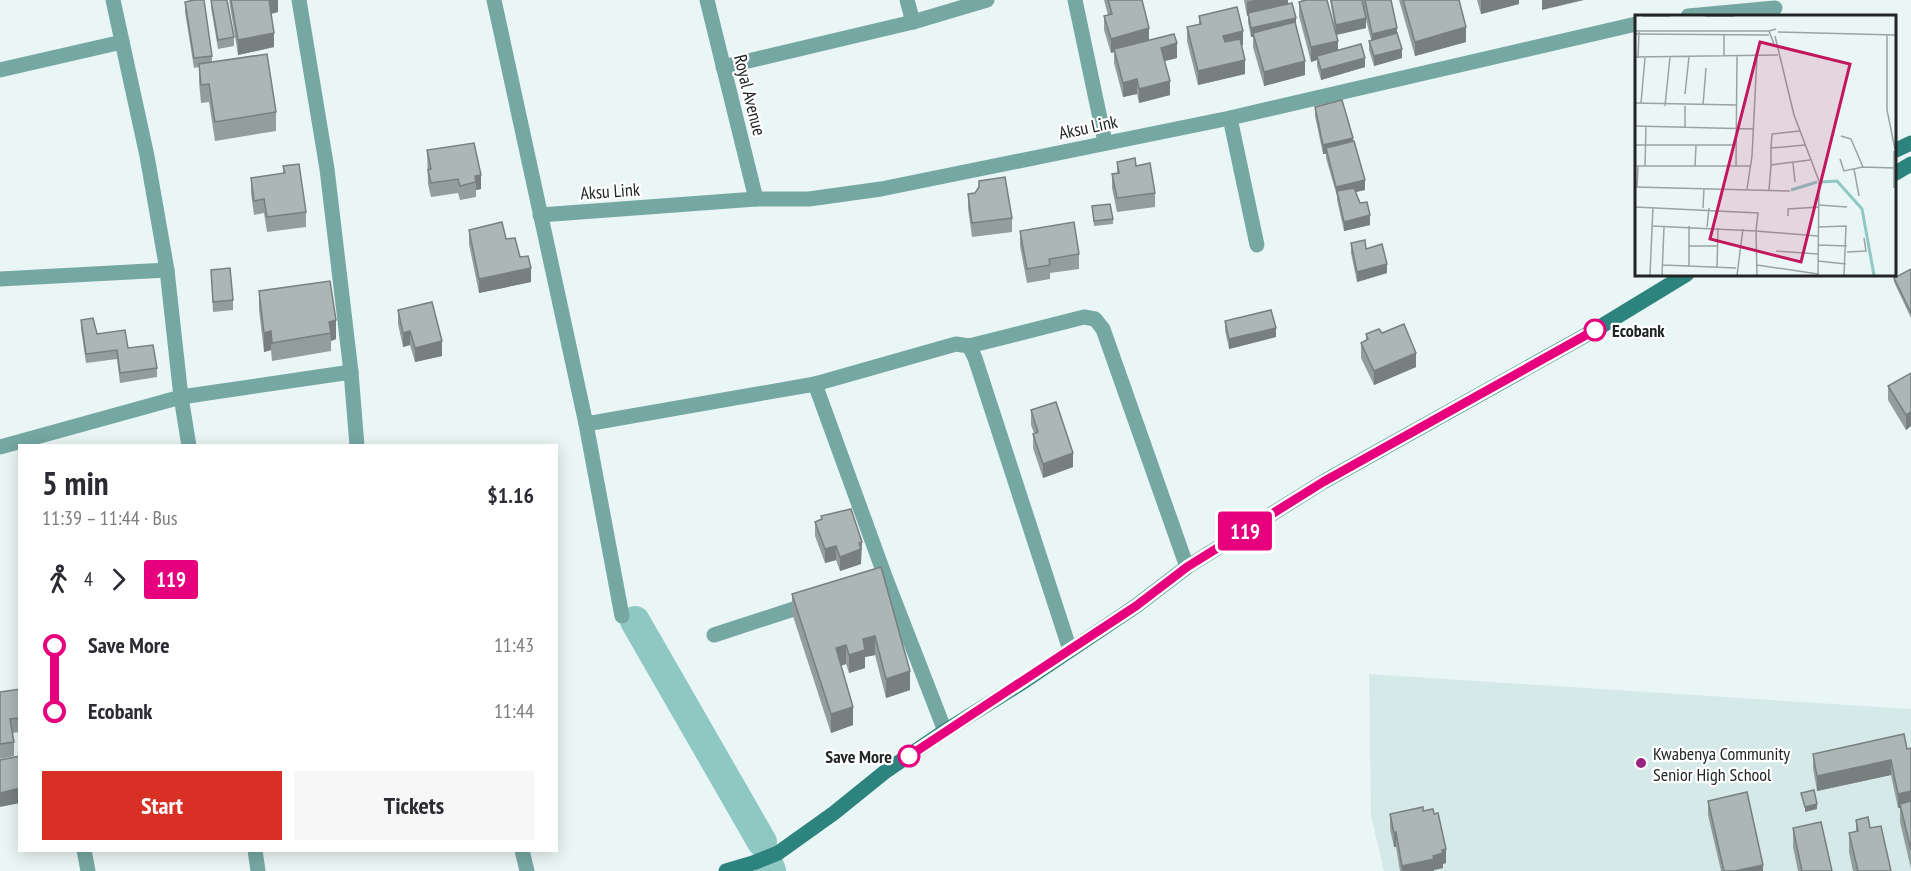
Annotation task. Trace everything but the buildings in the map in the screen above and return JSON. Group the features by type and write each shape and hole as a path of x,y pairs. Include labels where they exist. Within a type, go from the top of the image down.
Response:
{"main road":[{"path":"1896,150 1911,143"},
{"path":"1896,173 1911,164"},
{"path":"726,871 778,853 834,813 886,771 1136,606 1187,567 1323,482 1595,330 1684,276"}],"street":[{"path":"114,0 147,156 167,270 181,397 189,444"},
{"path":"299,0 327,169 351,372 357,444"},
{"path":"494,0 586,424 622,616"},
{"name":"Royal Avenue","path":"706,0 756,199"},
{"path":"907,0 913,22"},
{"path":"723,67 913,22 987,0"},
{"path":"1075,0 1105,142"},
{"path":"1699,15 1775,8"},
{"name":"Aksu Link","path":"540,216 756,199 809,199 856,193 1230,118 1635,24"},
{"path":"0,70 122,42"},
{"path":"1230,118 1257,245"},
{"path":"0,279 167,270"},
{"path":"586,424 815,384 956,344 969,346 1084,317 1095,319 1103,329 1187,567"},
{"path":"969,346 975,358 1070,650"},
{"path":"0,447 181,397 351,372"},
{"path":"815,384 881,581 945,731"},
{"path":"714,635 822,600"},
{"path":"84,852 88,871"},
{"path":"255,852 258,871"},
{"path":"522,852 527,871"}],"shaded area":[{"name":"Kwabenya Community Senior High School","path":"1369,674 1911,709 1911,871 1384,871 1371,816"}],"waterway":[{"path":"635,621 762,842"}],"bus line":[{"name":"119","path":"909,756 1136,606 1187,567 1323,482 1595,330"}],"place":[{"name":"Ecobank","path":"1595,330"},
{"name":"Save More","path":"909,756"},
{"name":"Kwabenya Community Senior High School","path":"1641,763"}]}
